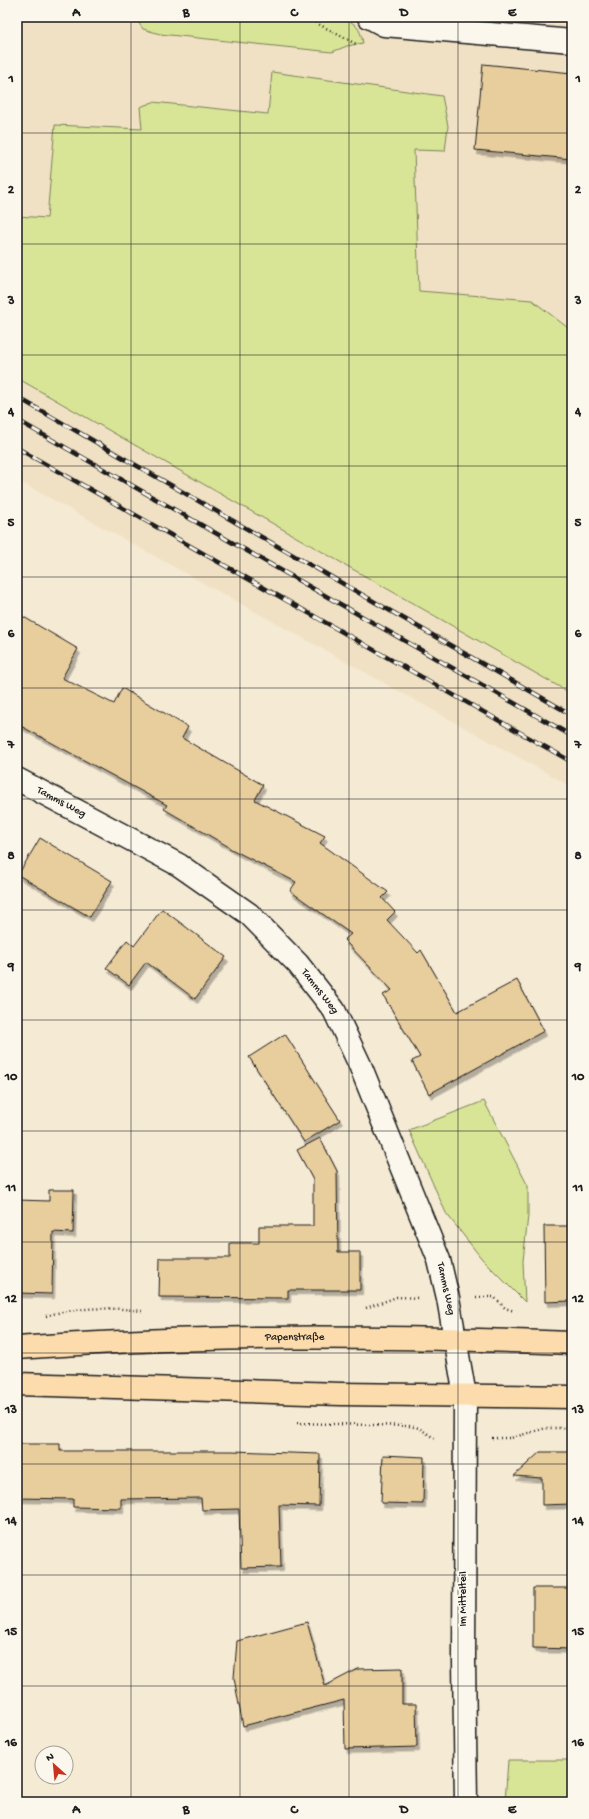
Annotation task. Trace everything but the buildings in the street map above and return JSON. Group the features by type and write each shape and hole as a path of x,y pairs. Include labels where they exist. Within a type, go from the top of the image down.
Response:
{"main road":[{"name":"Papenstraße","path":"17,1348 114,1341 351,1337 454,1338 572,1343"},
{"path":"17,1384 341,1394 572,1397"}],"street":[{"path":"369,17 384,25 572,41"},
{"name":"Tamms Weg","path":"17,779 179,865 249,914 298,964 334,1010 360,1065 439,1260 448,1298 465,1396"},
{"name":"Im Mittelteil","path":"465,1396 464,1661 466,1802"}],"path":[{"path":"367,1308 397,1297"},
{"path":"494,1297 505,1308 515,1312"},
{"path":"362,1425 419,1428 434,1438"},
{"path":"511,1438 546,1428 572,1428"}],"shaded area":[{"path":"17,17 572,17 572,331 532,300 419,291 414,150 272,72 268,114 153,102 143,129 55,125 47,218 17,216"},
{"path":"17,378 572,694 572,787 17,480"}],"green space":[{"path":"139,17 342,17 357,27 363,43 347,46 332,52 160,34 143,29 138,22"},
{"path":"272,72 442,96 448,126 445,151 414,150 419,291 532,300 572,331 572,694 17,378 17,216 47,218 55,125 142,129 140,107 153,102 268,114"},
{"path":"484,1101 528,1186 528,1216 523,1261 525,1302 482,1259 446,1213 409,1130"},
{"path":"508,1760 572,1760 572,1802 505,1802"}],"railway":[{"path":"17,397 572,715"},
{"path":"17,420 572,736"},
{"path":"17,448 572,762"}]}
